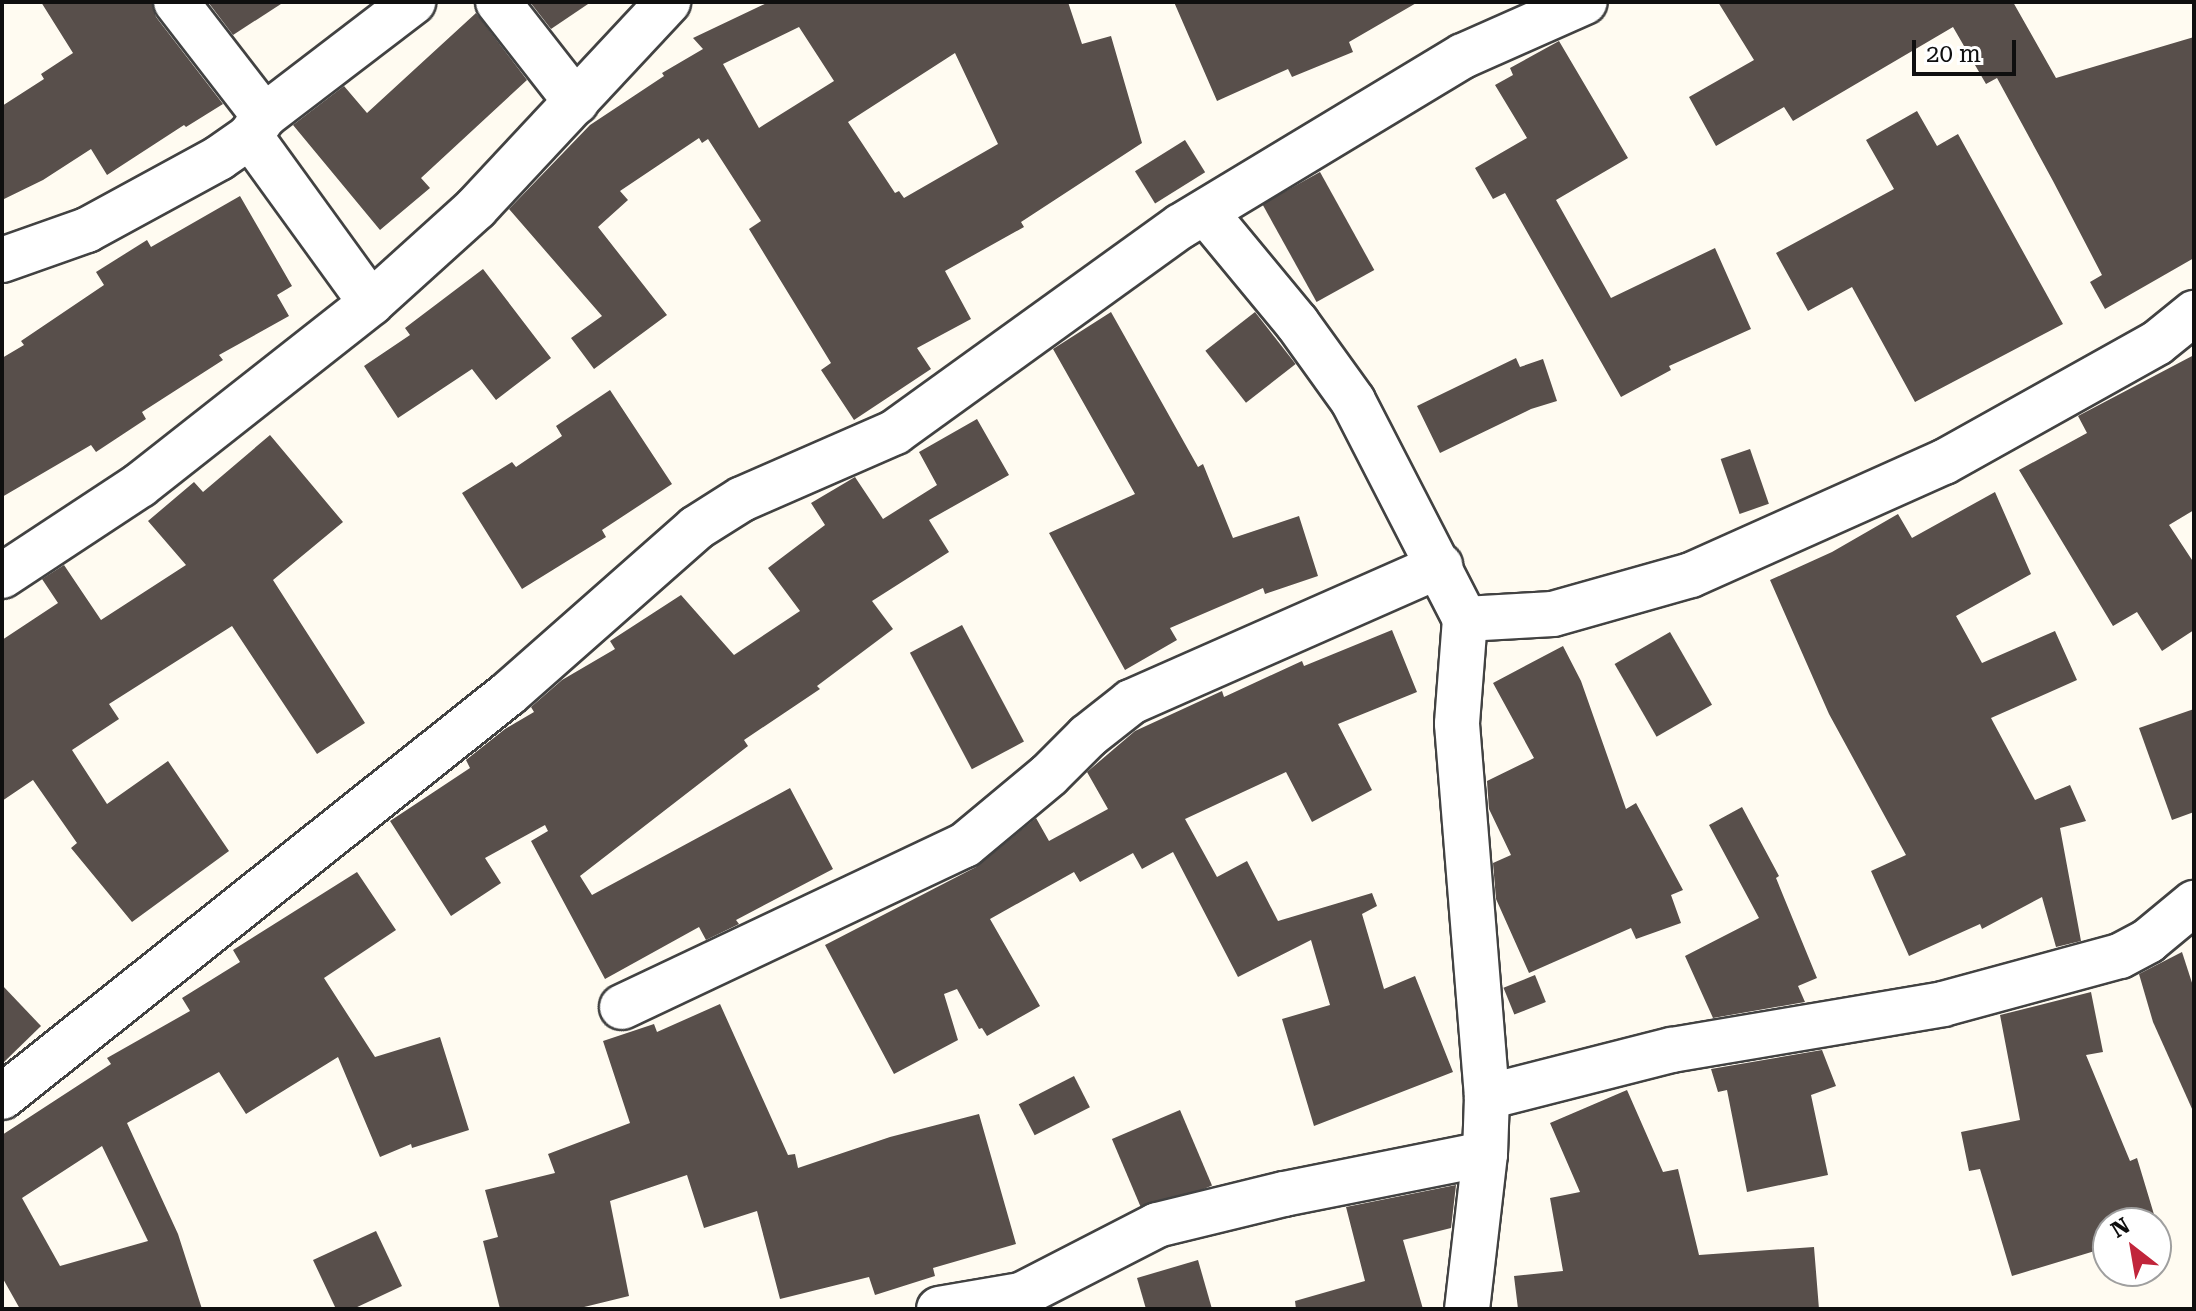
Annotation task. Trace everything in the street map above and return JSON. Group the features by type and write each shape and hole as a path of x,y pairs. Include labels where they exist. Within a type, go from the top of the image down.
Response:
{"street":[{"path":"176,2 371,303"},
{"path":"2,260 87,230 180,181 257,126 413,2"},
{"path":"498,2 576,102"},
{"path":"2,576 140,485 371,303 476,208 668,2"},
{"path":"2,1097 50,1062 508,694 696,528 742,499 895,432 1181,226 1463,56 1585,2"},
{"path":"1206,213 1297,323 1353,401 1465,619 1457,724 1487,1097 1485,1154 1467,1309"},
{"path":"1465,619 1553,614 1691,575 1944,462 2157,343 2194,313"},
{"path":"622,1007 965,845 1131,702 1440,566"},
{"path":"1487,1097 1672,1050 1891,1015 2120,956 2148,941 2194,903"},
{"path":"939,1309 1021,1295 1157,1225 1284,1194 1485,1154"}],"building":[{"path":"41,2 152,2 156,17 223,104 186,127 184,125 107,175 91,149 43,180 2,200 2,106 44,79 41,74 73,53"},
{"path":"208,2 284,2 233,35"},
{"path":"530,2 591,2 551,29"},
{"path":"769,2 1068,2 1082,44 1111,36 1142,143 1021,222 1024,227 945,271 971,319 917,348 931,369 854,420 821,370 831,363 749,229 761,221 708,139 702,143 699,138 620,191 628,200 598,227 667,315 594,369 571,338 602,316 509,209 590,125 664,76 662,73 703,49 693,38","holes":["799,27 834,81 759,128 723,64","955,53 998,144 904,198 899,191 895,193 848,122"]},
{"path":"1174,2 1418,2 1349,42 1353,52 1292,77 1288,69 1217,101"},
{"path":"1718,2 2013,2 2056,78 2194,37 2194,258 2105,309 2090,282 2102,275 2053,181 1997,78 1986,84 1953,27 1793,121 1784,107 1716,146 1689,97 1754,60"},
{"path":"476,13 527,80 421,178 430,188 380,230 293,125 344,86 367,113"},
{"path":"1559,41 1628,158 1556,200 1611,298 1715,248 1751,329 1669,366 1671,370 1621,397 1505,193 1493,199 1475,168 1527,138 1495,85 1513,75 1510,68"},
{"path":"1917,111 1937,146 1958,134 2063,324 1915,402 1852,287 1808,311 1776,253 1894,189 1866,140"},
{"path":"1185,140 1205,172 1155,203 1135,171"},
{"path":"1320,172 1374,270 1317,302 1262,204"},
{"path":"240,196 292,286 277,295 289,316 219,355 223,360 142,412 146,419 96,452 91,445 2,497 2,358 24,345 21,341 104,285 96,272 147,240 151,247"},
{"path":"483,269 551,358 496,400 472,369 398,418 364,366 410,335 405,328"},
{"path":"1111,312 1198,467 1203,464 1233,538 1299,516 1318,576 1265,594 1263,588 1170,628 1177,640 1125,670 1049,533 1135,494 1053,349"},
{"path":"1255,312 1296,364 1246,403 1205,351"},
{"path":"2194,355 2194,510 2169,525 2194,563 2194,630 2162,651 2137,612 2113,626 2019,470 2087,433 2078,416"},
{"path":"1516,358 1520,367 1543,359 1557,401 1531,409 1440,453 1417,406"},
{"path":"610,390 672,484 602,530 606,537 522,589 462,493 512,462 516,467 562,436 556,426"},
{"path":"977,419 1009,475 929,520 949,552 872,601 893,629 817,686 820,689 744,740 748,746 580,876 592,895 790,788 833,869 736,920 739,924 706,940 699,927 605,979 531,841 548,831 545,825 485,858 501,883 451,916 390,821 470,768 466,760 505,729 534,712 531,707 562,680 615,649 610,641 681,595 734,655 800,611 768,568 825,525 811,503 855,477 883,519 937,485 919,452"},
{"path":"270,435 343,522 273,580 365,723 317,754 232,626 109,704 119,719 72,750 107,804 168,761 229,851 132,922 71,848 77,843 33,780 2,801 2,640 58,603 42,579 64,565 101,620 186,565 148,521 194,482 203,492"},
{"path":"1750,449 1769,504 1740,514 1721,459"},
{"path":"1995,492 2031,574 1956,616 1982,663 2055,631 2077,680 1991,718 2035,800 2070,785 2086,821 2060,828 2081,941 2056,947 2042,897 1982,929 1980,924 1909,956 1871,871 1906,855 1829,714 1770,580 1832,552 1898,514 1912,538"},
{"path":"962,625 1024,742 972,769 910,653"},
{"path":"1392,630 1417,692 1338,724 1372,790 1312,822 1286,772 1185,819 1217,877 1247,861 1278,921 1372,893 1377,906 1362,914 1384,989 1415,976 1453,1072 1314,1126 1282,1019 1330,1005 1311,940 1238,977 1173,852 1142,869 1133,853 1080,882 1074,872 990,919 1040,1006 987,1036 982,1028 979,1029 957,989 944,994 958,1040 894,1074 825,945 976,867 1036,818 1049,841 1108,809 1087,772 1135,731 1222,691 1224,697 1302,661 1304,666"},
{"path":"1670,632 1712,705 1657,737 1615,664"},
{"path":"1563,646 1581,681 1626,809 1636,803 1683,890 1671,895 1681,923 1636,939 1631,928 1529,973 1496,899 1493,863 1511,855 1489,809 1487,781 1534,758 1493,683"},
{"path":"2194,709 2194,812 2172,820 2139,728"},
{"path":"1742,807 1779,876 1776,878 1817,978 1798,986 1805,1002 1713,1018 1685,956 1759,918 1709,825"},
{"path":"357,872 396,930 324,978 375,1057 440,1037 469,1130 412,1148 411,1144 380,1157 338,1057 246,1114 219,1072 127,1123 178,1234 202,1309 20,1309 2,1277 2,1135 111,1064 107,1058 190,1011 182,998 240,962 233,950","holes":["102,1146 148,1241 60,1266 22,1198"]},
{"path":"2182,952 2194,989 2193,1111 2153,1022 2139,974"},
{"path":"1535,975 1546,1002 1514,1015 1503,988"},
{"path":"2,985 41,1026 2,1064"},
{"path":"2091,992 2103,1052 2086,1055 2130,1161 2137,1158 2152,1207 2092,1207 2092,1252 2012,1276 1980,1169 1969,1171 1961,1132 2020,1120 2000,1015"},
{"path":"720,1004 788,1155 795,1154 798,1168 890,1137 979,1114 1016,1244 933,1268 935,1276 875,1295 869,1277 780,1299 757,1211 704,1228 687,1175 610,1201 629,1296 576,1309 500,1309 483,1241 498,1237 485,1190 555,1173 548,1154 630,1123 603,1041 654,1024 657,1032"},
{"path":"1822,1050 1836,1086 1811,1095 1828,1175 1747,1192 1727,1090 1718,1092 1711,1069"},
{"path":"1074,1076 1090,1107 1035,1135 1019,1104"},
{"path":"1627,1090 1663,1172 1678,1169 1699,1255 1814,1247 1819,1309 1518,1309 1514,1276 1563,1271 1550,1198 1580,1192 1550,1123"},
{"path":"1180,1110 1212,1185 1144,1214 1112,1139"},
{"path":"1456,1185 1451,1228 1403,1240 1423,1309 1296,1309 1295,1301 1365,1281 1346,1207"},
{"path":"376,1231 402,1286 353,1309 336,1309 313,1260"},
{"path":"1198,1260 1212,1309 1146,1309 1137,1278"}]}
